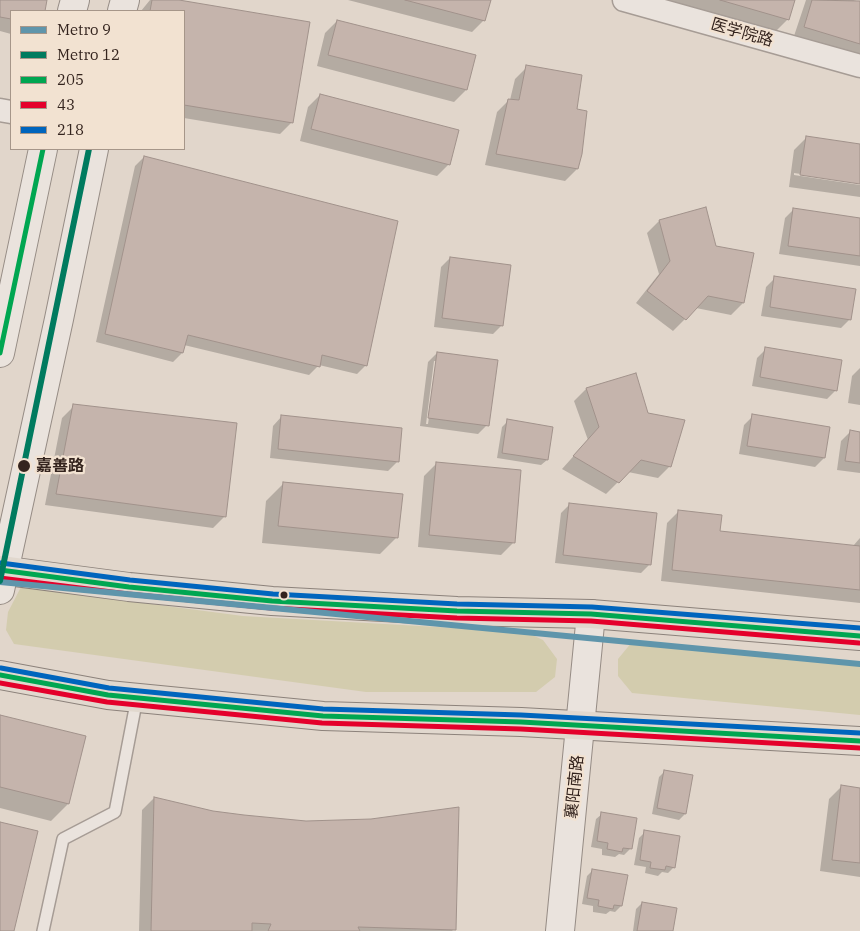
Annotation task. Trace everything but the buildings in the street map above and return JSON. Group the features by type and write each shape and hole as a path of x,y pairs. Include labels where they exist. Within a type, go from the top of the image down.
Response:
{"main road":[{"path":"2,577 272,601 457,612 591,614 860,636"},
{"path":"0,675 108,695 323,716 521,722 860,741"}],"street":[{"name":"医学院路","path":"624,0 860,66"},
{"path":"0,353 43,150"},
{"path":"2,577 94,150"},
{"name":"襄阳南路","path":"560,931 591,614"}],"lane":[{"path":"44,931 64,839 114,812 137,698"}],"shaded area":[{"path":"21,587 243,616 526,632 543,640 557,659 555,677 536,692 366,692 14,644 6,630 8,612"},
{"path":"632,642 860,662 860,715 632,693 618,676 618,659"}],"metro line":[{"name":"12","path":"0,581 89,150"},
{"name":"9","path":"0,582 860,664"}],"transit line":[{"name":"205","path":"0,353 43,150"},
{"name":"218","path":"1,563 130,580 273,594 457,604 592,607 860,628"},
{"name":"205","path":"0,570 129,587 272,601 457,611 591,614 860,636"},
{"name":"43","path":"0,578 128,594 271,608 457,618 591,621 859,643"},
{"name":"218","path":"1,668 109,688 323,709 521,715 860,733"},
{"name":"205","path":"0,675 108,695 323,716 521,722 860,741"},
{"name":"43","path":"0,683 107,702 322,723 521,729 860,748"}],"place":[{"name":"嘉善路","path":"24,466"}]}
